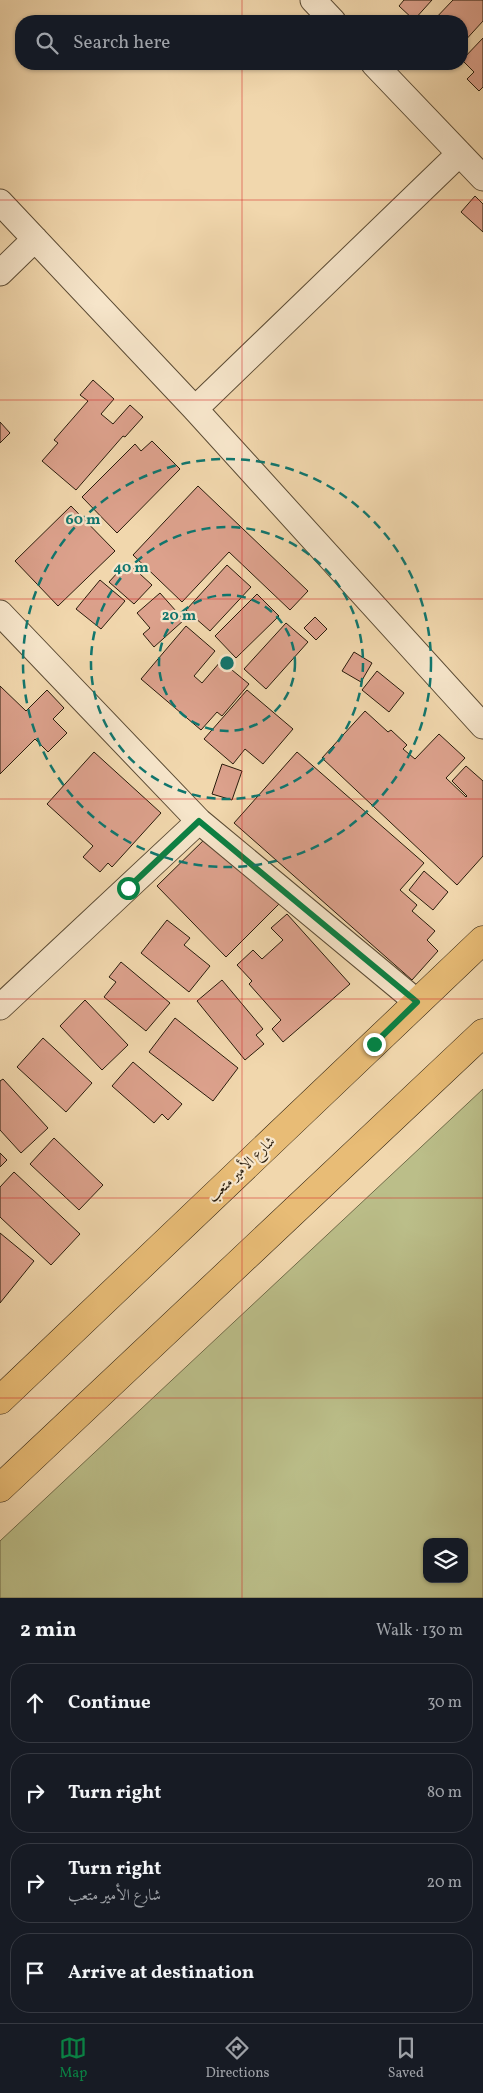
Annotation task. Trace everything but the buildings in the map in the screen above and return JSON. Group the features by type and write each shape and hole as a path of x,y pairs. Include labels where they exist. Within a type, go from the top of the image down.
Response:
{"main road":[{"name":"شارع الأمير متعب","path":"0,1400 483,940"},
{"path":"0,1488 483,1033"}],"street":[{"path":"313,0 327,15"},
{"path":"380,70 483,178"},
{"path":"195,409 460,154"},
{"path":"0,202 195,409 483,726"},
{"path":"0,273 35,239"},
{"path":"2,620 199,821 417,1002"},
{"path":"0,1007 199,821"}],"green space":[{"path":"483,1089 483,1598 0,1598 0,1541"}],"route":[{"path":"128,888 199,821 417,1002 374,1044"}]}
